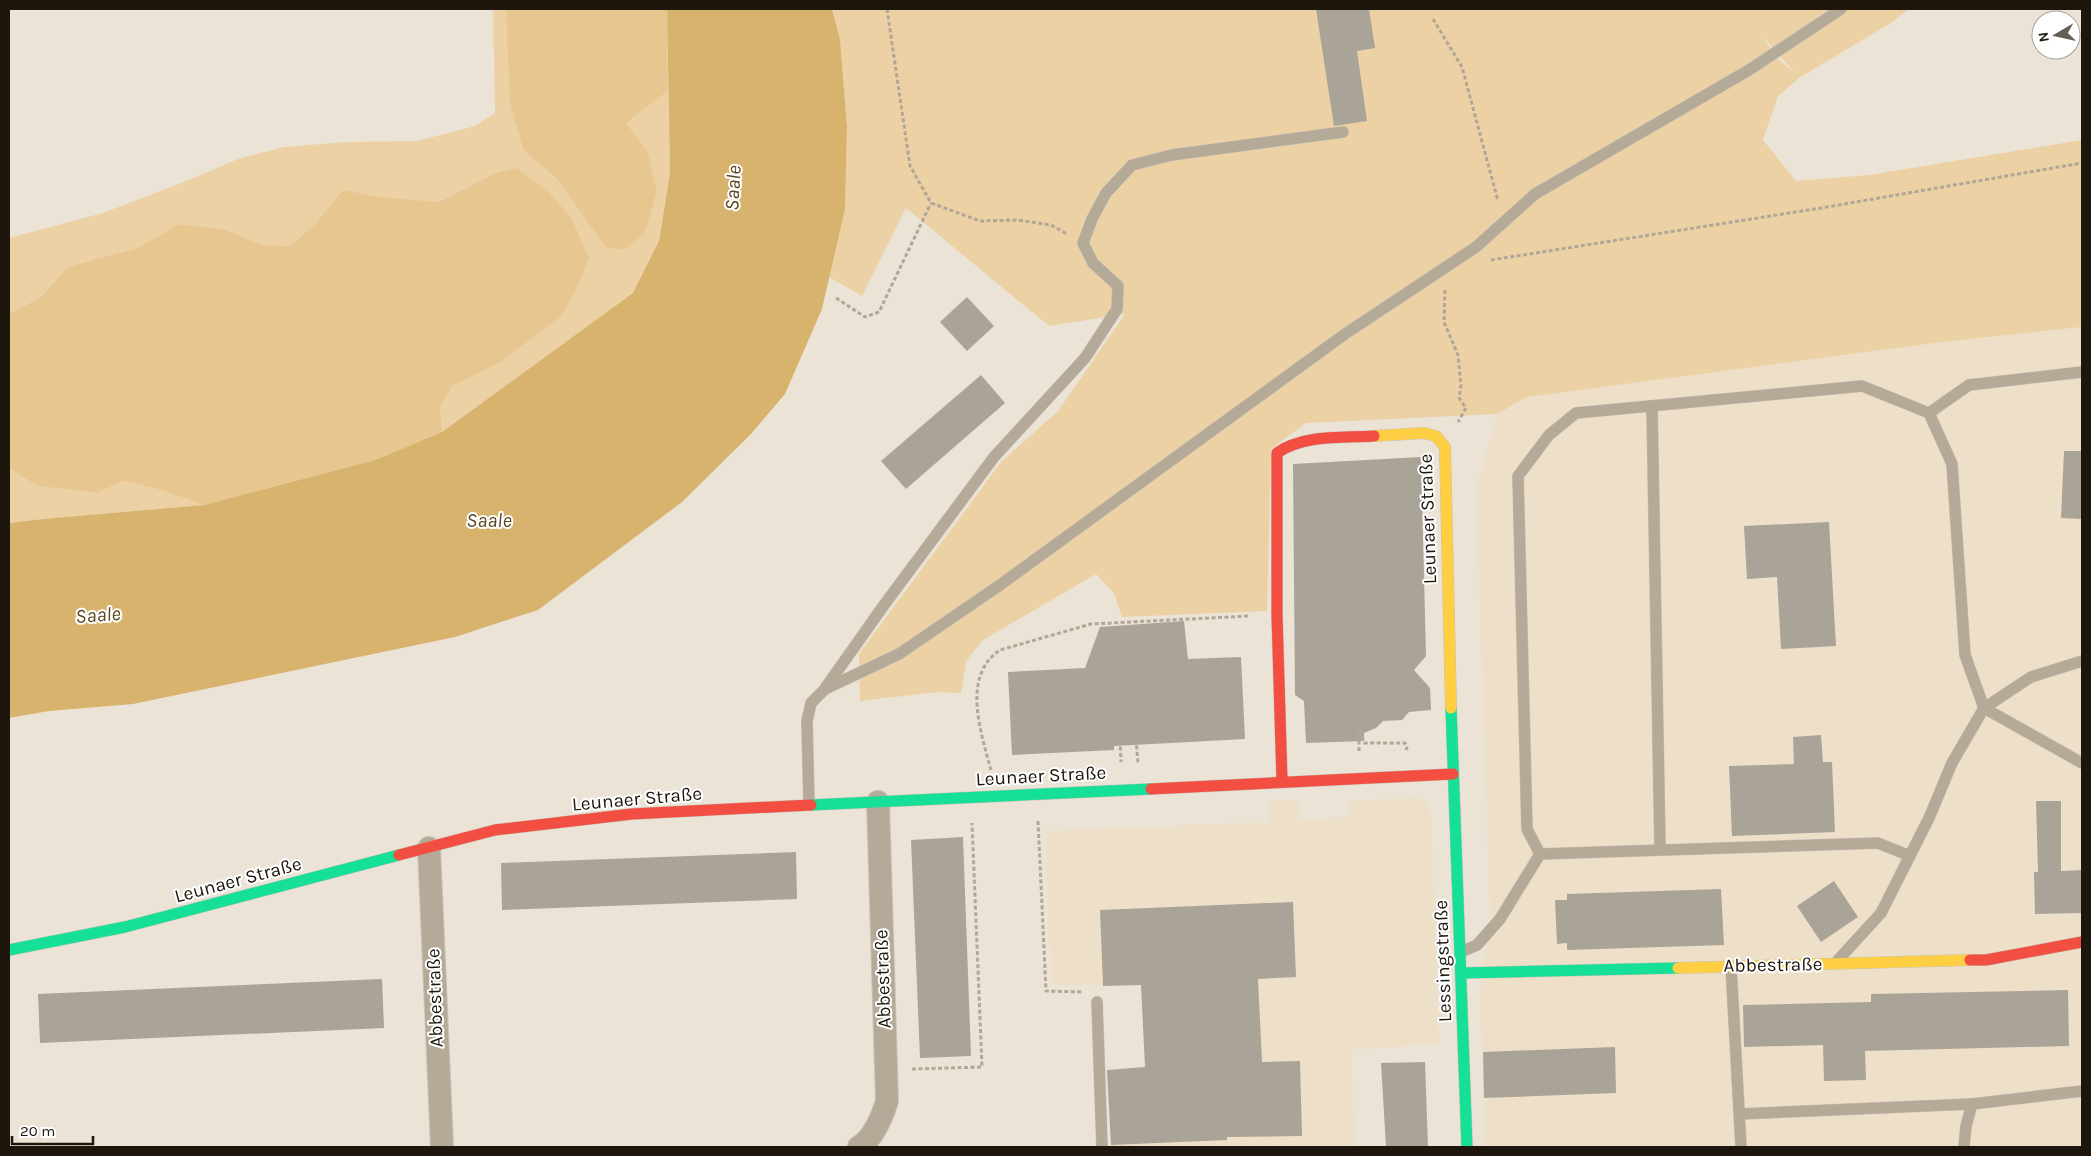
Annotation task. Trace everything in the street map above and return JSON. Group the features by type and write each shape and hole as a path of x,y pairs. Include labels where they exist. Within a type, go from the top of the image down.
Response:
{"street":[{"name":"Leunaer Straße","path":"9,950 125,927 496,830 632,814 1453,774 1446,447 1436,436 1424,433 1307,440 1288,445 1277,453 1282,781"},
{"name":"Lessingstraße","path":"1453,774 1462,973 1467,1147"},
{"name":"Abbestraße","path":"865,1146 880,1121 887,1101 878,802"},
{"name":"Abbestraße","path":"429,848 442,1147"},
{"name":"Abbestraße","path":"1462,973 1986,960 2082,942"}],"lane":[{"path":"825,689 899,654 1000,585 1345,334 1476,247 1535,194 1749,70 1842,9"},
{"path":"809,805 807,721 811,703 825,689 884,605 994,457 1085,358 1117,309 1118,286 1093,263 1083,243 1106,193 1132,165 1172,154 1343,132"},
{"path":"1929,413 1969,386 2082,372"},
{"path":"1540,854 1527,829 1518,476 1549,435 1576,413 1862,386 1929,413 1952,464 1964,655 1984,708 2082,762"},
{"path":"1652,406 1660,849"},
{"path":"1835,964 1881,912 1929,818 1952,763 1984,708 2032,677 2082,661"},
{"path":"1540,854 1878,843 1910,856"},
{"path":"1460,952 1477,945 1500,919 1540,854"},
{"path":"1731,966 1741,1147"},
{"path":"1097,1002 1102,1147"},
{"path":"1740,1114 1972,1104 2082,1091"},
{"path":"1964,1147 1966,1126 1972,1104"}],"path":[{"path":"887,9 910,166 931,203 980,221 1018,220 1052,225 1083,243"},
{"path":"1433,19 1462,67 1503,221"},
{"path":"1440,441 1462,417 1466,408 1459,398 1458,355 1444,322 1448,265 1499,260 1821,208 2082,163"},
{"path":"836,298 865,317 879,312 931,203"},
{"path":"994,796 994,778 979,727 977,687 982,668 991,656 1000,650 1091,624 1278,615"},
{"path":"1359,750 1359,730 1365,743 1405,742 1406,750 1399,751"},
{"path":"1136,739 1138,772"},
{"path":"1120,740 1122,764"},
{"path":"910,1069 982,1067 972,813"},
{"path":"1038,819 1046,991 1081,990 1097,1002"}],"shaded area":[{"path":"493,9 506,9 524,151 557,179 605,247 647,150 626,123 668,91 670,172 659,241 633,293 442,432 440,407 452,386 502,361 563,315 579,284 589,258 493,174 439,202 382,197 343,190 315,224 290,246 262,245 223,229 179,224 138,248 69,267 41,297 9,314 9,238 103,213 238,159 284,147 346,142 417,141 475,126 495,113"},
{"path":"506,9 667,9 668,91 626,123 647,150 657,191 645,233 624,250 605,247 557,179 524,151 510,102"},
{"path":"832,9 1909,9 1889,24 1799,78 1778,96 1763,140 1796,181 1869,175 2082,140 2082,327 1942,342 1527,397 1497,414 1306,423 1271,449 1267,611 1122,617 1114,593 1096,574 983,640 966,661 961,693 938,692 860,701 859,654 1001,462 1058,411 1125,314 1049,326 906,208 862,296 829,277 845,209 847,127 840,39","holes":["1765,39 1796,74 1778,59"]},
{"path":"516,168 548,191 572,219 589,258 579,284 563,315 502,361 452,386 440,407 442,432 375,460 204,505 161,490 124,481 97,493 37,486 9,468 9,314 41,297 68,267 138,248 179,224 223,229 262,245 290,246 315,224 343,190 382,197 439,202 493,174"},
{"path":"2082,327 2082,1147 1486,1147 1480,997 1490,912 1476,489 1497,414 1527,397 1942,342"},
{"path":"9,468 37,486 97,493 124,481 161,490 204,505 9,523"},
{"path":"1416,798 1423,800 1428,805 1431,813 1439,1044 1351,1050 1355,1147 1111,1147 1106,1070 1145,1067 1141,985 1058,985 1051,980 1045,831 1270,822 1269,802 1298,800 1299,819 1348,817 1348,801"}],"water":[{"name":"Saale","path":"667,9 832,9 840,39 847,127 845,209 822,309 785,394 751,434 682,502 538,610 455,637 133,704 49,711 9,718 9,523 204,505 375,460 442,432 633,293 659,241 670,173"}],"building":[{"path":"1316,9 1369,9 1375,48 1357,51 1367,121 1334,126"},
{"path":"967,297 994,326 967,351 940,322"},
{"path":"981,375 1005,403 906,489 881,461"},
{"path":"2064,451 2082,451 2082,519 2061,518"},
{"path":"1421,457 1426,656 1414,670 1430,688 1431,710 1409,712 1402,720 1383,721 1376,728 1364,733 1364,741 1306,743 1304,701 1295,695 1293,464"},
{"path":"1829,522 1836,646 1781,649 1777,577 1747,579 1744,526"},
{"path":"1184,621 1188,659 1241,657 1245,739 1114,746 1114,750 1012,755 1008,672 1085,668 1100,627"},
{"path":"1821,735 1823,762 1832,762 1835,832 1732,836 1729,766 1794,764 1793,737"},
{"path":"2036,801 2061,801 2061,871 2082,870 2082,913 2035,914 2034,872 2038,872"},
{"path":"963,837 971,1056 920,1058 911,840"},
{"path":"796,852 797,899 502,910 501,863"},
{"path":"1834,881 1858,917 1821,942 1797,906"},
{"path":"1721,889 1724,945 1567,950 1567,943 1557,944 1555,900 1567,900 1567,894"},
{"path":"1293,902 1296,977 1258,979 1262,1062 1300,1061 1302,1136 1227,1137 1227,1140 1111,1145 1107,1070 1145,1067 1141,985 1103,986 1100,910"},
{"path":"382,979 384,1028 40,1043 38,994"},
{"path":"2068,990 2069,1046 1865,1051 1866,1080 1824,1081 1823,1045 1744,1047 1743,1005 1871,1002 1871,994"},
{"path":"1615,1047 1616,1093 1484,1098 1483,1052"},
{"path":"1425,1062 1428,1147 1386,1147 1381,1063"}],"traffic: fast":[{"path":"1451,708 1467,1147"},
{"path":"811,805 1151,789"},
{"path":"9,950 125,927 399,855"},
{"path":"1462,973 1678,968"}],"traffic: slow":[{"path":"1374,436 1424,433 1436,436 1445,447 1451,708"},
{"path":"1678,968 1970,960"}],"traffic: jam":[{"path":"1282,781 1277,615 1277,453 1288,447 1311,440 1374,436"},
{"path":"1151,789 1453,774"},
{"path":"399,855 495,830 632,814 811,805"},
{"path":"1970,960 1986,960 2082,942"}]}
